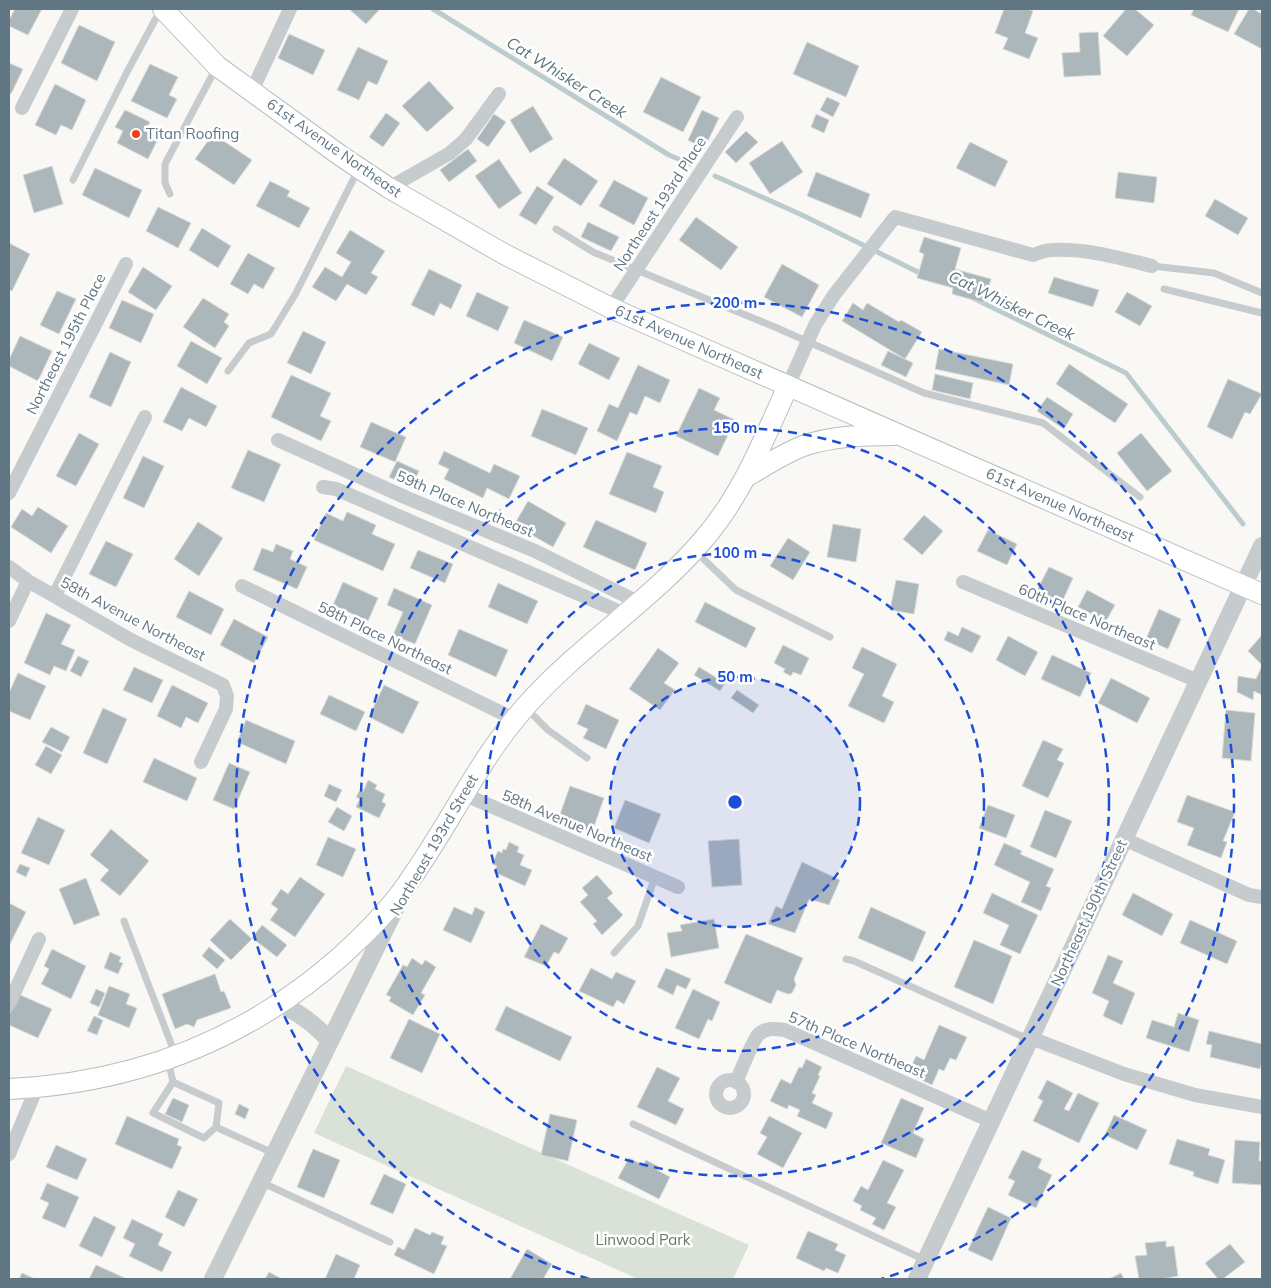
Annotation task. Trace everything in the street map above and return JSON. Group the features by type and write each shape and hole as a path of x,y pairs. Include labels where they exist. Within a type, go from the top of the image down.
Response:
{"main road":[{"name":"61st Avenue Northeast","path":"162,9 217,66 359,168 389,188 504,254 611,308 1262,594"},
{"name":"Northeast 193rd Street","path":"407,885 486,757 520,713 562,670 694,550 721,517 746,477 788,386"},
{"path":"746,477 802,446 823,440 859,436 901,435"},
{"path":"9,1088 37,1087 108,1077 172,1058 227,1034 280,1004 319,976 380,918 407,885"}],"street":[{"path":"22,108 72,9"},
{"path":"252,91 290,9"},
{"path":"389,188 450,153 466,139 499,94"},
{"name":"Northeast 193rd Place","path":"611,308 737,117"},
{"path":"788,386 815,325 834,295 895,218 1033,255 1050,250 1078,252 1117,257 1152,266"},
{"name":"Northeast 195th Place","path":"9,493 126,264"},
{"path":"55,595 145,417"},
{"name":"59th Place Northeast","path":"278,440 406,498 535,551 632,608"},
{"path":"323,487 336,489 632,608"},
{"name":"Northeast 190th Street","path":"917,1279 1262,546"},
{"name":"58th Avenue Northeast","path":"9,567 28,581 133,641 223,685 227,696 226,709 202,762"},
{"path":"9,621 28,581"},
{"name":"60th Place Northeast","path":"963,582 1198,681"},
{"name":"58th Place Northeast","path":"242,586 520,713"},
{"name":"58th Avenue Northeast","path":"463,794 678,887"},
{"path":"1124,838 1249,895 1262,897"},
{"name":"Northeast 193rd Street","path":"213,1279 407,885"},
{"path":"9,1004 39,939"},
{"path":"280,1004 310,1020 330,1041"},
{"name":"57th Place Northeast","path":"736,1082 758,1035 768,1029 775,1028 785,1030 991,1121"},
{"path":"1030,1039 1124,1074 1186,1093 1262,1107"},
{"path":"9,1154 37,1087"}],"lane":[{"path":"73,180 128,70 162,9"},
{"path":"170,194 165,183 165,164 217,66"},
{"path":"228,371 249,344 271,334 296,293 359,168"},
{"path":"556,229 593,252 808,341 924,393 1043,423 1140,497"},
{"path":"1152,266 1214,273 1262,293"},
{"path":"1164,289 1262,313"},
{"path":"694,550 736,590 830,637"},
{"path":"520,713 587,758"},
{"path":"614,953 638,926 655,877"},
{"path":"124,922 172,1058 173,1082 152,1113 204,1138 216,1127 219,1103 173,1082"},
{"path":"846,959 1030,1039"},
{"path":"633,1124 926,1260"},
{"path":"216,1127 275,1154"},
{"path":"261,1181 390,1242"}],"green space":[{"name":"Linwood Park","path":"346,1066 749,1245 733,1279 638,1279 314,1133"}],"building":[{"path":"15,9 42,9 28,35 9,26 9,20"},
{"path":"349,9 380,9 366,24"},
{"path":"1004,9 1027,9 1033,11 1025,33 1038,38 1029,59 1003,49 1008,38 995,33"},
{"path":"1126,9 1135,9 1154,25 1127,56 1103,36"},
{"path":"1194,9 1239,9 1228,32 1191,15"},
{"path":"1249,9 1262,14 1262,49 1234,34"},
{"path":"79,25 115,42 97,81 61,63"},
{"path":"1098,32 1101,75 1064,77 1062,53 1080,52 1079,33"},
{"path":"289,34 325,50 313,75 278,58"},
{"path":"807,42 859,66 846,97 793,74"},
{"path":"358,47 388,61 377,85 368,81 359,100 337,90"},
{"path":"9,63 23,69 11,94 9,92"},
{"path":"150,64 178,77 169,95 177,99 167,118 131,101"},
{"path":"661,77 701,97 683,132 643,112"},
{"path":"429,81 454,108 427,132 402,106"},
{"path":"55,84 86,100 72,130 61,125 56,135 35,125"},
{"path":"827,97 840,103 833,117 820,110"},
{"path":"533,106 553,139 530,153 510,120"},
{"path":"125,110 150,122 145,132 147,131 159,137 148,159 117,143 123,131 115,127"},
{"path":"702,110 719,118 704,149 688,140"},
{"path":"386,113 400,123 383,147 369,137"},
{"path":"494,114 506,122 488,147 477,139"},
{"path":"816,114 829,120 824,133 811,127"},
{"path":"746,131 758,142 736,163 725,152"},
{"path":"213,134 252,160 234,185 195,159"},
{"path":"782,141 803,172 770,194 749,163"},
{"path":"970,142 1008,161 995,187 956,168"},
{"path":"468,149 477,161 449,182 440,170"},
{"path":"564,158 598,181 581,206 547,184"},
{"path":"499,159 522,193 499,209 475,176"},
{"path":"52,166 63,204 34,213 23,175"},
{"path":"95,168 142,190 129,218 82,195"},
{"path":"816,172 870,194 861,218 807,196"},
{"path":"1118,172 1157,177 1154,203 1115,198"},
{"path":"614,180 648,198 634,225 599,206"},
{"path":"270,181 290,191 287,196 310,208 299,228 256,206"},
{"path":"537,186 554,197 536,225 519,215"},
{"path":"1215,199 1248,218 1238,235 1205,216"},
{"path":"158,207 191,223 178,248 146,231"},
{"path":"696,217 738,247 721,270 679,240"},
{"path":"588,222 619,237 611,251 581,237"},
{"path":"202,228 231,246 218,268 189,250"},
{"path":"350,230 385,251 371,273 378,277 366,295 347,284 336,301 312,287 325,267 342,277 351,262 336,253"},
{"path":"924,237 961,248 955,269 991,279 984,303 952,294 953,288 917,278 924,254 919,252"},
{"path":"9,243 30,254 12,291 9,290"},
{"path":"248,253 275,268 263,289 254,284 248,294 230,284"},
{"path":"782,264 819,285 802,317 764,297"},
{"path":"143,267 172,286 156,310 128,292"},
{"path":"429,269 462,285 451,309 440,303 434,316 411,305"},
{"path":"1054,277 1099,290 1093,307 1048,293"},
{"path":"57,291 76,299 59,334 40,325"},
{"path":"477,292 509,307 498,331 466,316"},
{"path":"1127,292 1152,306 1140,326 1115,312"},
{"path":"203,298 229,314 224,322 229,326 215,348 183,327"},
{"path":"122,300 154,314 141,343 109,328"},
{"path":"853,303 863,310 867,303 899,322 901,320 922,332 905,359 842,321"},
{"path":"524,320 563,337 552,361 514,343"},
{"path":"303,331 326,342 311,374 287,363"},
{"path":"20,336 52,351 38,381 9,366 9,360"},
{"path":"191,341 222,358 207,384 177,366"},
{"path":"589,343 620,358 609,380 578,364"},
{"path":"939,349 1013,364 1009,385 935,369"},
{"path":"888,351 913,363 906,377 881,365"},
{"path":"110,352 131,362 111,407 89,397"},
{"path":"1069,364 1128,404 1115,423 1056,384"},
{"path":"638,365 670,380 660,403 645,396 637,415 630,412 617,441 597,431 609,404 618,408"},
{"path":"935,374 973,383 970,399 932,390"},
{"path":"291,375 331,393 320,416 331,421 321,441 271,417"},
{"path":"1228,379 1262,394 1250,414 1245,412 1232,439 1207,427"},
{"path":"181,387 217,406 206,427 189,418 182,431 163,422"},
{"path":"699,388 720,398 714,410 735,420 718,456 676,436"},
{"path":"1047,397 1073,414 1064,429 1037,411"},
{"path":"542,409 588,428 576,455 531,436"},
{"path":"371,422 406,437 395,462 360,447"},
{"path":"79,433 99,444 76,486 56,476"},
{"path":"1141,433 1172,471 1147,491 1117,453"},
{"path":"248,450 281,464 264,502 231,488"},
{"path":"444,451 490,473 494,464 520,476 509,499 487,488 483,498 444,479 449,469 438,464"},
{"path":"627,452 662,466 653,487 664,492 656,513 609,494"},
{"path":"143,456 164,466 144,508 123,498"},
{"path":"397,461 419,471 411,488 389,477"},
{"path":"528,501 566,523 553,547 514,525"},
{"path":"38,507 68,526 51,553 11,527 22,509 32,516"},
{"path":"347,512 376,525 372,534 395,544 383,571 314,540 326,513 343,521"},
{"path":"924,515 943,531 922,555 903,539"},
{"path":"596,520 647,543 635,570 583,547"},
{"path":"198,522 223,538 199,576 174,559"},
{"path":"833,524 861,529 856,562 827,557"},
{"path":"988,530 1017,544 1007,565 977,551"},
{"path":"788,538 810,552 793,580 770,566"},
{"path":"106,541 133,554 116,587 89,574"},
{"path":"276,544 293,551 290,559 307,567 297,589 253,570 262,548 273,552"},
{"path":"418,550 453,564 445,583 410,568"},
{"path":"1049,567 1073,578 1062,602 1037,590"},
{"path":"896,580 919,584 914,614 890,610"},
{"path":"343,582 378,598 368,621 333,605"},
{"path":"498,583 538,601 527,624 488,607"},
{"path":"394,588 432,605 415,644 393,635 403,612 387,605"},
{"path":"1087,590 1115,605 1106,621 1078,607"},
{"path":"189,591 224,609 211,635 176,617"},
{"path":"705,602 756,628 746,648 695,622"},
{"path":"1159,609 1181,619 1168,649 1146,639"},
{"path":"46,613 71,625 61,644 75,650 66,671 54,666 50,675 24,663"},
{"path":"234,619 268,637 254,663 220,645"},
{"path":"962,627 981,636 972,653 944,640 948,631 958,636"},
{"path":"459,629 508,650 496,677 448,655"},
{"path":"1262,635 1262,665 1248,651"},
{"path":"1008,636 1038,652 1025,676 996,660"},
{"path":"783,645 809,658 801,675 793,672 791,676 783,672 785,669 774,663"},
{"path":"862,647 897,664 882,696 894,702 884,723 848,706 864,674 852,668"},
{"path":"658,648 679,663 664,683 675,690 660,710 629,689"},
{"path":"1052,655 1091,673 1080,697 1041,679"},
{"path":"78,656 89,661 81,677 70,671"},
{"path":"1262,666 1262,695 1254,691 1253,700 1237,692 1238,676 1256,679"},
{"path":"134,667 163,680 152,703 123,690"},
{"path":"699,667 725,683 720,691 694,675"},
{"path":"18,673 46,686 30,720 9,711 9,693"},
{"path":"1111,678 1150,698 1137,723 1098,703"},
{"path":"172,685 208,703 198,723 186,717 181,728 157,716"},
{"path":"384,685 419,702 403,734 369,717"},
{"path":"737,690 759,705 753,713 731,698"},
{"path":"329,695 365,712 356,731 320,714"},
{"path":"586,704 619,720 606,749 583,738 588,729 577,724"},
{"path":"103,708 127,719 107,764 83,753"},
{"path":"1226,710 1255,713 1251,761 1222,758"},
{"path":"246,720 295,741 286,764 237,742"},
{"path":"51,727 70,737 62,752 42,742"},
{"path":"1043,740 1063,749 1057,760 1064,763 1048,798 1022,786"},
{"path":"46,746 62,755 51,774 35,765"},
{"path":"154,758 197,778 187,801 143,782"},
{"path":"229,763 250,772 234,809 213,800"},
{"path":"368,780 377,785 375,789 385,794 382,802 386,804 379,818 356,807 360,799 356,797 360,790 363,792"},
{"path":"329,784 342,790 336,802 324,796"},
{"path":"570,786 604,798 592,832 558,820"},
{"path":"1187,795 1235,812 1223,841 1227,842 1221,858 1187,845 1194,828 1177,822"},
{"path":"625,800 661,814 649,843 614,828"},
{"path":"988,805 1015,815 1006,838 979,828"},
{"path":"337,807 352,816 344,831 328,822"},
{"path":"1045,810 1072,821 1056,858 1030,847"},
{"path":"38,817 65,830 49,865 21,853"},
{"path":"111,829 149,861 120,896 100,880 109,870 90,855"},
{"path":"328,837 356,849 343,877 316,865"},
{"path":"739,839 742,885 712,887 708,841"},
{"path":"509,842 519,847 517,852 524,855 520,865 532,870 525,886 494,872 497,866 492,864 498,851 502,853 503,849 506,850"},
{"path":"1004,843 1022,851 1020,854 1054,869 1046,886 1051,888 1041,911 1021,902 1030,882 994,865"},
{"path":"802,862 840,880 829,905 809,899 795,933 768,924 776,906 782,909"},
{"path":"20,864 30,868 26,877 16,872"},
{"path":"597,875 613,893 607,898 623,915 602,935 593,924 597,921 580,902 588,895 582,888"},
{"path":"300,877 325,894 295,937 270,920 278,909 271,904 281,889 288,894"},
{"path":"86,878 100,915 74,925 59,889"},
{"path":"992,893 1038,915 1020,954 1000,945 1009,925 983,913"},
{"path":"1133,893 1173,914 1162,936 1122,915"},
{"path":"9,903 26,912 9,946"},
{"path":"454,907 472,915 475,907 485,912 471,943 443,930"},
{"path":"871,907 926,932 913,962 858,938"},
{"path":"230,919 252,939 231,960 210,940"},
{"path":"714,919 719,948 671,957 667,933 682,931 680,925"},
{"path":"1190,920 1237,941 1227,964 1180,943"},
{"path":"541,924 568,938 559,954 554,952 546,966 524,957"},
{"path":"262,925 287,945 277,957 252,938"},
{"path":"746,934 803,958 794,979 796,985 792,993 788,994 777,990 771,1004 724,983"},
{"path":"974,940 1012,956 993,1004 954,987"},
{"path":"209,947 225,960 217,969 202,956"},
{"path":"52,949 86,966 71,999 41,984 49,969 44,966"},
{"path":"110,952 121,957 119,962 123,963 118,974 104,968"},
{"path":"1108,955 1123,961 1113,983 1135,993 1122,1025 1103,1016 1109,1001 1092,993"},
{"path":"412,958 422,965 425,960 436,967 421,993 425,995 413,1015 389,1001 391,997 386,995 403,965 407,967"},
{"path":"591,968 612,979 616,972 636,981 624,1004 617,1000 613,1007 579,991"},
{"path":"666,968 691,979 686,989 677,985 673,995 657,987"},
{"path":"215,974 221,992 224,991 231,1008 197,1020 194,1027 187,1024 175,1029 162,994"},
{"path":"109,986 130,994 126,1004 137,1008 129,1028 98,1015"},
{"path":"96,989 105,993 99,1007 90,1003"},
{"path":"693,989 720,1002 712,1021 708,1019 699,1039 675,1028"},
{"path":"18,994 52,1009 38,1038 9,1025 9,1015"},
{"path":"506,1006 572,1037 560,1061 495,1030"},
{"path":"1178,1013 1199,1020 1189,1052 1146,1038 1152,1020 1174,1027"},
{"path":"94,1016 103,1020 97,1035 87,1031"},
{"path":"409,1019 440,1034 422,1073 390,1058"},
{"path":"939,1025 967,1037 956,1060 950,1058 944,1071 939,1069 932,1085 915,1077 918,1070 911,1067 916,1056 924,1060"},
{"path":"1209,1031 1262,1044 1260,1069 1210,1057 1212,1045 1206,1044"},
{"path":"806,1059 822,1067 812,1093 816,1095 812,1103 833,1113 826,1129 797,1116 800,1110 789,1105 787,1109 770,1101 781,1079 791,1084 799,1067 802,1068"},
{"path":"657,1067 680,1078 668,1101 684,1109 676,1125 637,1107"},
{"path":"1047,1080 1073,1093 1064,1109 1069,1111 1078,1093 1099,1103 1079,1143 1033,1121 1043,1101 1038,1098"},
{"path":"173,1098 189,1105 182,1122 165,1114"},
{"path":"901,1098 924,1108 913,1133 924,1139 916,1158 881,1143"},
{"path":"239,1104 249,1109 245,1119 235,1114"},
{"path":"550,1114 577,1120 568,1161 541,1155"},
{"path":"1114,1115 1147,1130 1137,1150 1105,1135"},
{"path":"127,1116 179,1139 177,1145 182,1147 172,1169 115,1144"},
{"path":"769,1116 802,1133 783,1168 757,1154 767,1137 760,1133"},
{"path":"1177,1139 1210,1149 1208,1155 1225,1160 1218,1184 1193,1176 1194,1172 1169,1164"},
{"path":"1235,1140 1260,1142 1259,1161 1262,1161 1262,1185 1232,1183"},
{"path":"56,1145 87,1159 77,1180 46,1167"},
{"path":"313,1149 340,1160 324,1198 297,1187"},
{"path":"1022,1150 1042,1159 1038,1168 1052,1175 1036,1208 1008,1195 1015,1181 1008,1178"},
{"path":"629,1158 643,1165 646,1160 659,1167 657,1170 670,1177 659,1199 618,1178"},
{"path":"883,1160 904,1170 887,1203 896,1207 884,1230 872,1224 876,1218 860,1210 862,1206 853,1201 861,1186 868,1190"},
{"path":"384,1174 406,1184 393,1214 370,1204"},
{"path":"47,1183 79,1197 65,1228 42,1218 49,1203 40,1199"},
{"path":"178,1190 198,1199 184,1227 165,1217"},
{"path":"988,1207 1011,1218 992,1261 968,1250"},
{"path":"94,1216 116,1227 102,1257 79,1246"},
{"path":"132,1219 163,1234 158,1245 172,1252 162,1272 129,1256 135,1244 123,1238"},
{"path":"415,1228 430,1235 432,1232 444,1237 441,1244 447,1246 434,1274 394,1255 398,1247 404,1250"},
{"path":"808,1231 838,1244 835,1250 846,1255 838,1273 826,1268 824,1271 796,1258"},
{"path":"1166,1241 1166,1247 1174,1246 1178,1276 1161,1279 1139,1279 1135,1256 1147,1255 1145,1243"},
{"path":"1230,1244 1245,1262 1223,1279 1218,1279 1205,1263"},
{"path":"527,1249 552,1264 543,1279 510,1279"},
{"path":"336,1254 360,1265 354,1279 325,1279"},
{"path":"96,1265 127,1279 89,1279"},
{"path":"269,1272 282,1279 265,1279"},
{"path":"22,1273 35,1279 19,1279"},
{"path":"1121,1273 1124,1279 1109,1279"}],"waterway":[{"name":"Cat Whisker Creek","path":"433,9 669,155 690,164"},
{"name":"Cat Whisker Creek","path":"715,176 802,215 924,275"},
{"name":"Cat Whisker Creek","path":"973,298 1126,373 1243,524"}],"place":[{"name":"Titan Roofing","path":"136,134"}]}
